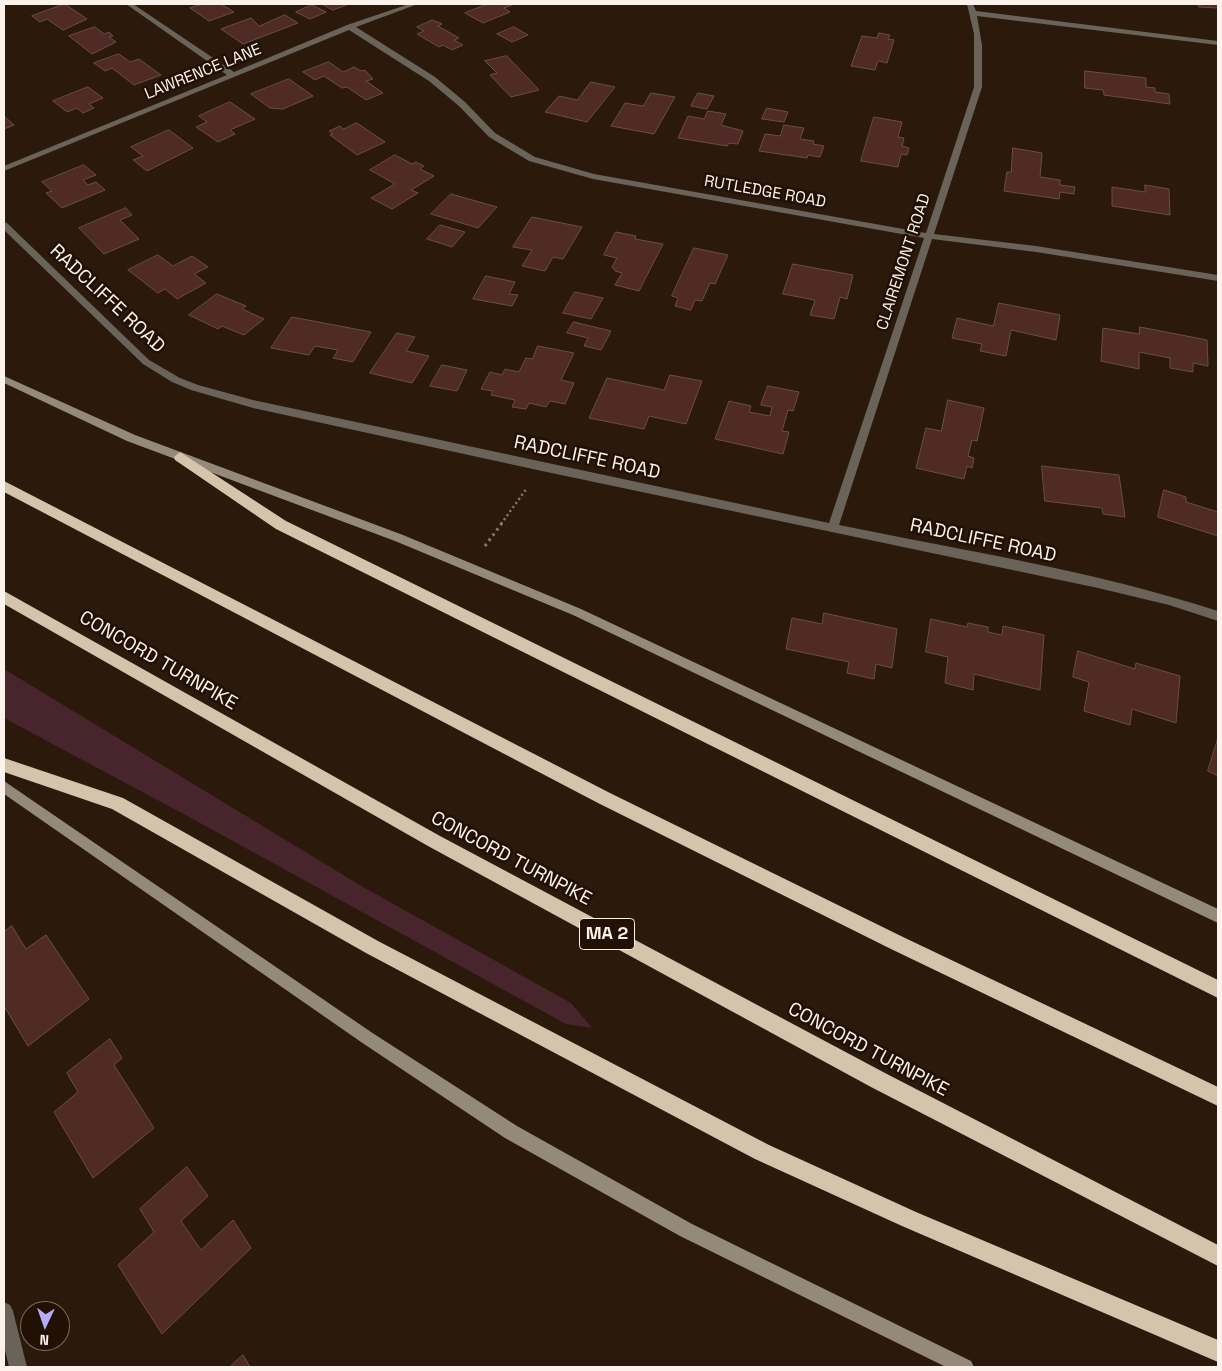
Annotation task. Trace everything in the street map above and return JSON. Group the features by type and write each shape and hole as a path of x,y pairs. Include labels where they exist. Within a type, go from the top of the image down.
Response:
{"highway":[{"path":"180,457 281,525 660,710 1218,989"},
{"path":"4,486 613,803 1047,1016 1218,1097"},
{"name":"CONCORD TURNPIKE","path":"4,597 443,846 887,1084 1218,1256"},
{"path":"4,765 117,803 372,947 762,1152 901,1215 1218,1351"}],"main road":[{"path":"4,379 108,428 180,457 399,538 577,612 1218,916"},
{"path":"4,787 366,1037 511,1132 686,1230 965,1367"}],"street":[{"path":"129,4 233,75"},
{"name":"LAWRENCE LANE","path":"4,169 350,27 415,4"},
{"path":"972,8 1218,43"},
{"name":"CLAIREMONT ROAD","path":"833,527 978,87 980,48 972,8"},
{"name":"RUTLEDGE ROAD","path":"350,27 432,79 462,104 492,135 532,159 602,177 928,236 1036,249 1218,278"},
{"name":"RADCLIFFE ROAD","path":"4,225 146,362 176,380 195,388 253,404 532,465 1098,583 1169,600 1218,616"},
{"path":"4,1311 18,1367"}],"path":[{"path":"490,538 520,498"}],"shaded area":[{"path":"4,669 363,887 571,1003 592,1028 566,1024 191,818 4,718"}],"building":[{"path":"65,4 87,19 63,30 47,19 40,22 32,16"},
{"path":"203,4 221,4 234,12 209,21 190,8"},
{"path":"322,4 349,4 333,10"},
{"path":"488,4 512,5 504,8 510,12 483,23 465,13"},
{"path":"1198,4 1218,4 1218,8 1199,7"},
{"path":"312,5 326,12 310,19 296,12"},
{"path":"285,15 298,23 243,44 221,29 251,18 259,26"},
{"path":"433,20 442,24 438,26 459,38 454,40 463,45 452,50 443,45 439,47 417,34 424,31 417,27"},
{"path":"95,27 104,34 109,32 113,36 109,37 116,42 92,54 69,36"},
{"path":"514,27 528,35 512,42 497,34"},
{"path":"879,33 890,35 888,39 894,40 887,63 878,61 875,70 851,66 862,36 877,38"},
{"path":"119,54 130,62 139,59 161,75 134,85 112,68 105,71 94,63"},
{"path":"507,56 539,90 511,97 490,75 497,73 485,61"},
{"path":"329,62 343,72 354,67 361,71 365,70 373,79 366,81 383,93 366,100 347,87 342,88 324,76 315,80 303,72"},
{"path":"1085,71 1146,78 1146,87 1155,88 1155,92 1169,94 1170,104 1104,95 1103,90 1085,88"},
{"path":"289,79 313,96 283,109 270,108 251,94"},
{"path":"591,82 615,87 587,122 545,112 559,96 577,100"},
{"path":"88,87 103,98 89,104 94,108 83,113 77,108 67,112 53,101"},
{"path":"651,93 675,97 654,134 611,126 625,103 643,106"},
{"path":"698,93 714,96 707,109 691,106"},
{"path":"230,102 255,119 230,130 235,134 218,142 196,127 207,122 199,116"},
{"path":"767,108 788,112 784,122 762,119"},
{"path":"708,111 726,114 721,125 743,131 738,144 729,143 727,146 678,138 688,116 704,119"},
{"path":"4,116 14,125 4,129"},
{"path":"874,117 902,122 898,137 904,138 902,146 909,148 907,155 901,154 898,167 861,161"},
{"path":"357,123 385,142 357,155 330,135 333,134 329,131 340,126 343,129"},
{"path":"784,125 804,128 800,139 814,141 813,144 824,146 820,157 808,155 807,158 759,151 765,134 780,136"},
{"path":"169,130 193,148 147,171 133,160 143,156 131,147"},
{"path":"1013,148 1042,153 1040,177 1060,180 1060,185 1075,187 1074,194 1060,192 1059,199 1004,191 1007,172 1011,172"},
{"path":"395,155 412,164 416,162 424,166 420,169 434,176 411,190 418,193 392,209 371,198 395,184 370,170"},
{"path":"84,165 96,175 83,180 88,185 96,182 105,190 62,208 46,193 52,191 42,182"},
{"path":"1145,185 1169,189 1170,215 1112,206 1112,187 1145,192"},
{"path":"451,194 497,207 478,228 431,214"},
{"path":"126,208 132,215 120,220 139,239 104,254 79,228"},
{"path":"532,217 582,227 563,259 553,257 545,271 522,266 532,250 513,247"},
{"path":"440,225 465,232 452,247 427,239"},
{"path":"616,232 636,236 635,239 663,244 639,291 615,285 622,273 615,271 612,267 617,258 604,255"},
{"path":"694,248 728,255 715,284 710,283 702,301 695,300 691,310 675,306 678,298 672,296"},
{"path":"158,255 173,266 192,256 208,267 194,274 206,283 177,299 165,289 158,293 128,270"},
{"path":"793,264 853,275 847,299 840,297 834,319 810,315 815,300 783,294"},
{"path":"486,276 515,282 509,294 518,295 512,306 473,299"},
{"path":"575,292 603,298 591,319 563,313"},
{"path":"217,294 246,306 242,309 264,319 244,335 222,326 218,329 189,315"},
{"path":"999,303 1060,315 1056,340 1011,330 1006,356 980,351 982,344 952,338 957,318 993,326"},
{"path":"292,317 371,332 353,362 333,358 338,350 315,346 309,355 271,348"},
{"path":"574,322 611,331 601,350 584,346 588,338 567,333"},
{"path":"1140,327 1207,340 1208,366 1193,363 1193,372 1170,368 1170,358 1139,352 1139,369 1101,361 1103,328 1139,334"},
{"path":"397,333 415,337 406,351 429,356 412,383 370,373"},
{"path":"538,346 574,353 561,380 574,383 565,404 550,401 546,407 529,403 526,409 512,407 515,400 491,395 493,391 481,389 490,372 502,375 505,369 519,372 526,358 532,359"},
{"path":"442,365 467,370 457,391 430,386"},
{"path":"670,375 702,381 686,424 649,416 644,429 589,418 607,378 664,390"},
{"path":"768,386 799,392 793,411 788,410 782,431 789,432 783,454 715,439 729,401 751,406 749,412 770,416 772,407 761,405"},
{"path":"948,400 984,408 977,441 972,440 968,456 974,458 972,468 967,466 964,479 916,468 926,428 941,431"},
{"path":"1042,466 1119,475 1125,517 1103,514 1102,508 1045,501"},
{"path":"1164,490 1186,497 1186,502 1218,512 1218,536 1158,517"},
{"path":"824,613 897,629 892,668 876,664 874,679 847,673 849,662 786,649 792,618 822,624"},
{"path":"931,619 967,627 968,623 988,627 988,632 1002,635 1003,626 1044,635 1040,690 974,674 973,690 945,683 948,657 926,652"},
{"path":"1078,651 1135,669 1136,663 1180,676 1176,723 1132,709 1130,725 1084,711 1089,682 1073,677"},
{"path":"1218,738 1218,776 1208,771"},
{"path":"12,926 26,949 46,935 89,999 28,1046 4,1006 4,932"},
{"path":"110,1039 122,1058 114,1065 154,1128 93,1178 54,1112 78,1092 67,1073"},
{"path":"187,1167 208,1196 181,1221 201,1250 233,1220 251,1248 162,1334 118,1265 154,1232 140,1209"},
{"path":"243,1355 250,1367 230,1367"}]}
